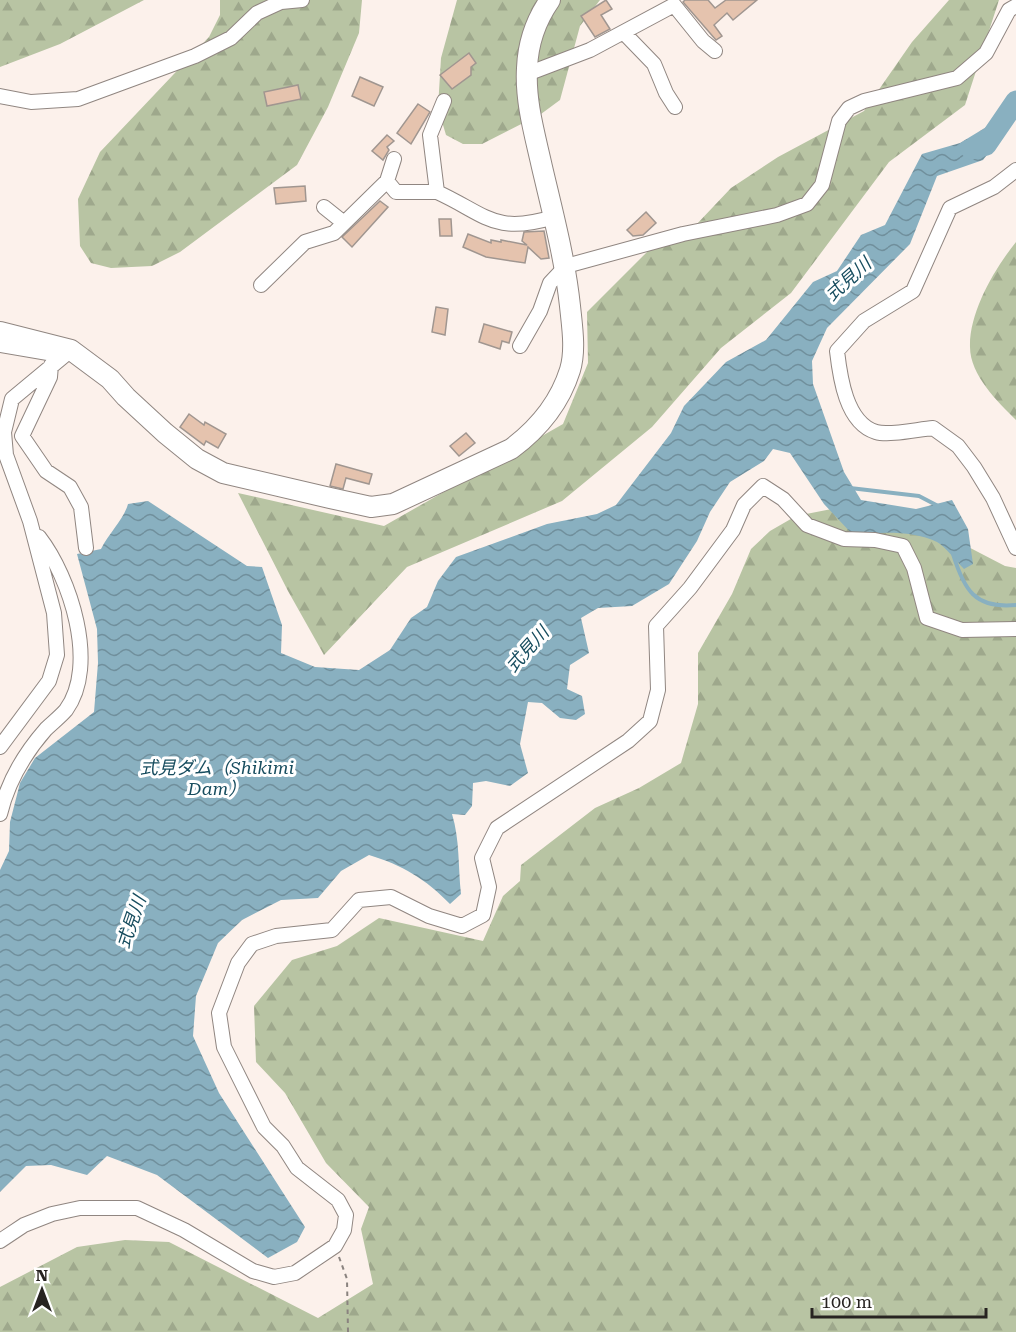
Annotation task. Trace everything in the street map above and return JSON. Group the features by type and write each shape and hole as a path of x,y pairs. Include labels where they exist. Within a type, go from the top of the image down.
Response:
{"street":[{"path":"0,96 31,102 78,99 195,56 231,38 257,12 281,2 302,0"},
{"path":"0,332 67,352 110,379 165,433 197,459 223,473 371,507 393,504 511,449 527,437 555,404 571,367 573,345 566,266 533,129 527,74 530,44 539,17 550,0"},
{"path":"527,74 590,50 674,5 703,41 715,51"},
{"path":"520,346 540,311 550,283 566,266 683,234 777,215 807,204 822,185 839,121 849,108 864,101 957,78 986,53 1009,10 1016,6"},
{"path":"624,33 654,64 666,93 675,106"},
{"path":"437,192 429,135 444,101"},
{"path":"261,285 305,242 334,233 387,181 394,159"},
{"path":"1016,170 994,187 950,208 913,291 864,321 837,351 842,391 864,425 878,433 933,428 958,446 993,498 1016,548"},
{"path":"387,181 396,192 437,192 488,220 530,224 554,217"},
{"path":"324,207 344,223"},
{"path":"0,345 67,352"},
{"path":"0,747 49,681 57,655 54,613 32,528 6,455 4,432 12,399 67,352"},
{"path":"51,365 50,377 22,436 46,471 70,487 81,507 86,548"},
{"path":"0,1241 24,1225 52,1214 80,1208 137,1208 184,1230 253,1271 274,1277 295,1273 335,1246 344,1230 346,1215 338,1200 297,1168 283,1146 264,1127 224,1047 219,1013 238,963 252,944 276,936 332,930 359,900 391,897 429,916 462,926 483,915 489,887 482,858 497,828 628,741 650,721 658,690 656,626 690,588 733,530 744,505 763,486 783,499 807,525 844,539 875,540 903,546 914,568 927,618 962,630 1016,629"},
{"path":"0,814 11,779 22,760 66,709 81,676 80,631 62,580 44,544 32,528"}],"path":[{"path":"335,1246 347,1279 348,1332"}],"green space":[{"path":"0,0 144,0 60,44 0,67"},
{"path":"220,0 362,0 359,33 328,107 297,165 180,252 152,266 111,268 91,263 80,246 78,199 100,152 209,37 220,15"},
{"path":"457,0 600,0 580,26 560,100 541,114 482,144 463,144 446,135 438,108 441,58"},
{"path":"949,0 999,0 965,105 889,162 791,293 721,348 652,427 562,501 407,567 324,655 238,493 384,526 563,424 588,363 587,312 653,246 695,226 731,188 778,157 864,111 912,42"},
{"path":"1016,242 1016,420 980,378 971,357 970,347 974,319 985,291"},
{"path":"852,505 901,512 1005,566 1016,568 1016,1332 0,1332 0,1287 77,1247 125,1240 169,1242 318,1318 373,1284 361,1229 369,1207 326,1163 285,1093 256,1062 254,1006 292,960 337,946 379,918 483,941 503,896 520,881 521,865 595,808 639,788 681,763 698,704 698,653 732,594 751,549 770,531 796,516"}],"water":[{"name":"式見ダム（Shikimi Dam）","path":"988,126 997,142 983,160 937,176 910,244 827,328 812,361 813,384 844,472 861,500 916,509 952,500 968,529 973,564 964,569 940,544 917,535 884,533 853,535 824,504 790,453 773,449 764,461 730,482 710,512 697,541 669,584 632,606 598,608 581,618 589,653 570,665 567,689 582,696 585,714 576,720 560,718 542,703 528,702 520,744 528,773 510,786 486,781 473,783 472,806 465,815 452,814 458,844 461,894 450,904 432,887 413,874 369,855 341,871 318,898 281,900 242,920 218,943 196,996 193,1036 219,1093 305,1227 297,1242 268,1258 157,1175 107,1156 87,1175 51,1165 26,1166 0,1192 0,870 9,851 10,822 20,783 35,758 94,712 98,663 97,629 77,554 101,549 128,504 148,501 247,566 262,567 282,625 281,653 315,667 359,670 390,650 411,618 427,607 438,581 456,557 547,524 597,514 616,505 671,433 684,406 726,362 766,340 813,282 837,271 861,235 885,225 922,154 960,143"}],"building":[{"path":"606,0 612,9 601,15 610,29 595,37 581,16"},
{"path":"685,0 708,0 715,8 726,0 757,0 733,20 727,13 714,25 722,36 716,40 683,2"},
{"path":"469,53 476,63 471,67 471,75 452,89 440,75"},
{"path":"360,77 383,87 374,106 352,96"},
{"path":"298,85 301,99 267,106 264,92"},
{"path":"418,104 430,112 411,144 397,133"},
{"path":"387,135 394,141 387,147 389,150 383,160 372,151"},
{"path":"305,186 306,201 276,204 274,188"},
{"path":"380,201 388,207 352,247 342,237"},
{"path":"646,212 656,223 643,235 633,236 627,230"},
{"path":"439,219 451,219 452,236 440,236"},
{"path":"544,231 549,258 541,259 528,247 525,263 486,257 463,247 468,234 491,243 491,240 501,242 501,240 527,245 522,241 524,232"},
{"path":"436,307 448,309 445,335 432,332"},
{"path":"484,324 512,332 509,343 502,341 500,349 479,342"},
{"path":"189,414 204,425 205,422 226,434 218,448 206,441 204,445 180,427"},
{"path":"466,433 475,443 459,456 450,446"},
{"path":"336,464 372,474 369,484 346,478 343,489 330,486"}],"waterway":[{"name":"式見川","path":"971,149 986,145 1016,101"},
{"path":"850,488 919,496 940,507"},
{"path":"953,554 962,578 973,594 990,604 1016,605"}]}
